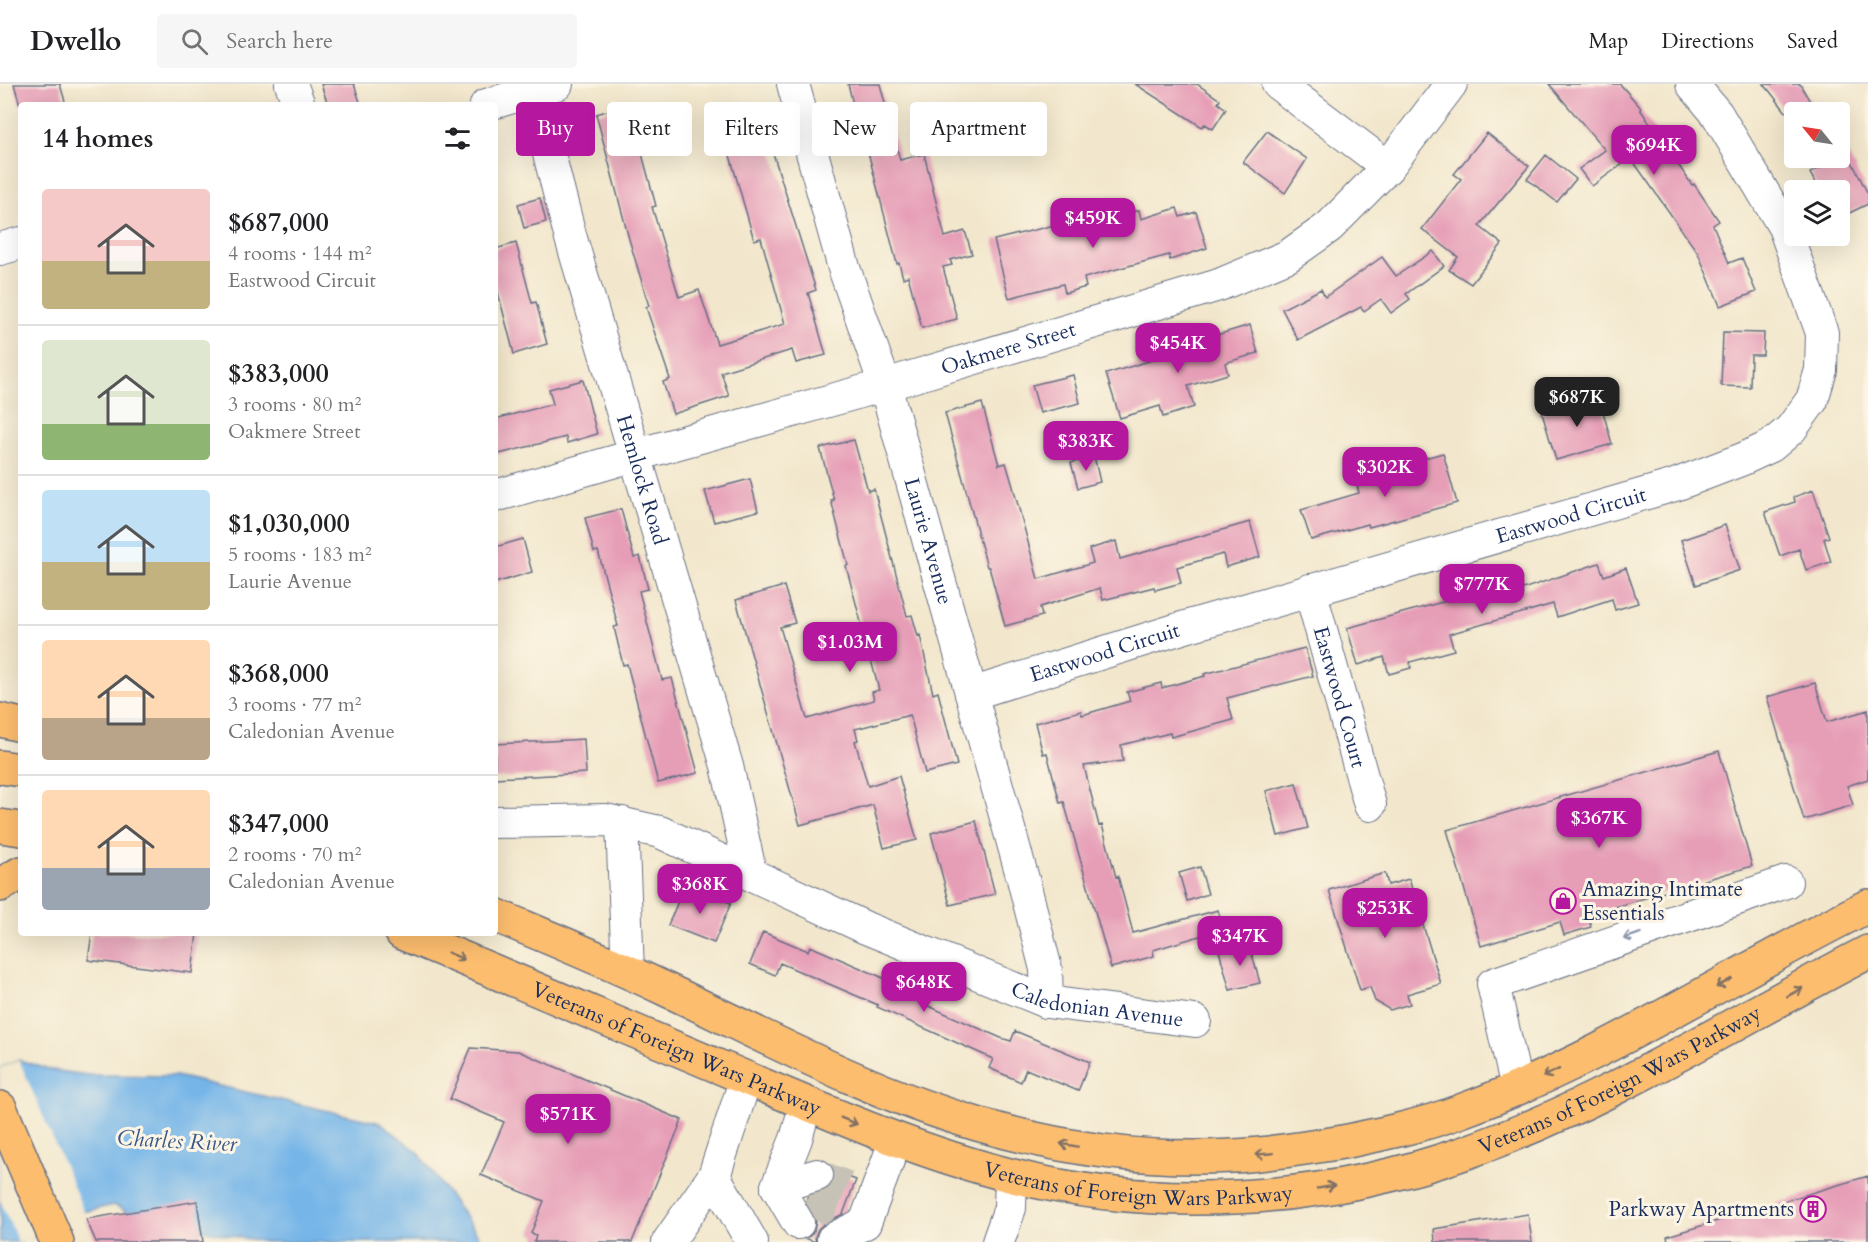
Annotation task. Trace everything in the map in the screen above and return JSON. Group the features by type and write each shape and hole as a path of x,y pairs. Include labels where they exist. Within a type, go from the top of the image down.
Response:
{"main road":[{"path":"0,720 18,724"},
{"path":"0,767 18,770"},
{"path":"0,826 18,829"},
{"path":"0,885 18,875"},
{"name":"Veterans of Foreign Wars Parkway","path":"499,912 859,1080 923,1106 1002,1131 1050,1142 1158,1156 1210,1157 1300,1149 1375,1136 1428,1122 1484,1102 1576,1062 1868,906"},
{"name":"Veterans of Foreign Wars Parkway","path":"409,936 806,1103 951,1158 1011,1176 1052,1184 1117,1194 1203,1198 1317,1188 1411,1170 1463,1154 1514,1135 1581,1105 1668,1061 1868,952"},
{"path":"0,1108 55,1236"}],"street":[{"path":"291,84 298,102"},
{"name":"Laurie Avenue","path":"793,84 844,268 885,385 1023,879 1046,969 1047,1002"},
{"path":"1278,84 1388,167"},
{"name":"Oakmere Street","path":"498,495 885,385 1220,285 1288,256 1329,226 1388,167 1451,84"},
{"name":"Eastwood Circuit","path":"971,694 1310,590 1675,485 1771,446 1791,429 1812,400 1821,370 1822,333 1784,227 1717,114 1692,84"},
{"path":"495,102 540,86"},
{"name":"Hemlock Road","path":"540,86 570,236 728,766 751,875"},
{"path":"0,249 18,244"},
{"name":"Eastwood Court","path":"1310,590 1370,805"},
{"name":"Caledonian Avenue","path":"498,830 606,820 660,832 866,928 1047,1002 1195,1021"},
{"path":"622,824 627,971"},
{"path":"1516,1088 1493,984 1786,882"},
{"path":"668,1242 714,1176 746,1078"},
{"path":"806,1103 796,1139 777,1187 807,1199"},
{"path":"848,1216 896,1139"},
{"path":"714,1176 752,1242"},
{"path":"998,1242 1010,1208 1011,1176"}],"water":[{"name":"Charles River","path":"19,1060 51,1070 88,1075 176,1076 381,1123 418,1152 483,1242 265,1242 201,1230 140,1224 114,1205 82,1212 23,1242 0,1242 0,1068"}],"pier":[{"path":"19,1060 85,1214 24,1242 18,1242 0,1200 0,1068"}],"building":[{"path":"14,84 60,84 65,102 19,102"},
{"path":"321,84 354,84 360,102 327,102"},
{"path":"848,84 880,84 885,102 852,102"},
{"path":"1135,84 1197,84 1220,100 1218,103 1226,109 1213,129 1205,124 1202,127"},
{"path":"1549,84 1620,84 1641,108 1719,221 1713,225 1729,263 1742,258 1756,292 1720,306 1698,253 1631,158 1592,186 1579,169 1605,150"},
{"path":"1764,84 1800,84 1810,102 1784,102 1784,109"},
{"path":"607,111 607,156 596,114"},
{"path":"1267,131 1307,159 1285,193 1243,162"},
{"path":"1487,133 1529,166 1479,226 1502,244 1471,284 1449,270 1458,257 1422,229 1461,179 1454,174"},
{"path":"898,152 900,160 925,156 945,237 965,231 972,254 950,260 952,265 943,267 957,319 922,328 908,276 903,278 899,263 897,264 869,156 898,156"},
{"path":"1546,155 1576,179 1557,202 1527,179"},
{"path":"607,156 643,156 656,206 652,207 679,297 699,290 717,344 785,324 761,238 754,240 730,156 774,156 816,290 808,293 826,355 796,363 792,350 721,372 729,396 673,414 663,382 670,379 646,307 649,306"},
{"path":"1850,158 1868,194 1868,204 1850,213 1850,180 1814,180 1810,173 1820,168 1850,168"},
{"path":"540,198 546,222 524,228 518,204"},
{"path":"1177,208 1180,217 1196,212 1207,248 1170,260 1169,255 1084,278 1086,287 1065,293 1063,284 1009,298 994,240 1104,213 1106,219 1139,210 1141,219"},
{"path":"516,243 532,303 536,302 547,344 514,354 498,293 498,248"},
{"path":"1433,251 1444,266 1406,294 1410,299 1391,313 1381,299 1364,311 1361,307 1298,340 1282,309 1321,289 1325,297 1382,257 1396,276"},
{"path":"1250,325 1258,353 1225,363 1228,374 1188,386 1194,407 1163,417 1160,406 1120,418 1106,374 1212,342 1210,337"},
{"path":"1723,332 1764,333 1763,355 1751,355 1750,387 1721,386"},
{"path":"1073,375 1080,403 1040,413 1032,385"},
{"path":"583,380 597,434 567,443 566,437 498,454 498,418 553,404 549,389"},
{"path":"1599,397 1612,444 1556,460 1542,413"},
{"path":"982,403 999,465 1006,463 1038,579 1093,563 1089,549 1116,541 1120,559 1250,522 1260,557 1226,567 1223,554 1177,567 1181,583 1155,590 1154,587 1103,600 1100,588 1040,607 1042,616 1005,626 945,413"},
{"path":"854,440 868,491 874,489 907,616 912,615 918,636 920,635 933,694 938,692 957,765 925,773 910,715 855,729 858,740 855,741 868,786 899,776 917,840 884,848 873,805 800,825 736,600 784,586 795,623 780,627 807,719 874,700 872,692 879,690 846,566 848,565 831,500 834,500 820,448"},
{"path":"1443,453 1457,503 1311,540 1301,510 1359,493 1355,477"},
{"path":"1094,456 1100,482 1078,488 1071,463"},
{"path":"750,479 758,511 714,522 705,491"},
{"path":"1813,490 1829,537 1824,539 1831,562 1806,570 1799,549 1780,556 1765,512 1795,502 1794,497"},
{"path":"621,509 634,558 640,556 648,589 639,591 662,680 672,678 698,773 658,783 627,664 623,665 614,627 618,626 598,551 594,552 585,518"},
{"path":"1725,525 1740,570 1696,585 1681,540"},
{"path":"523,539 532,572 498,582 498,546"},
{"path":"1599,563 1604,576 1626,568 1638,603 1615,610 1612,599 1557,617 1553,604 1449,634 1454,650 1410,662 1411,668 1389,674 1384,657 1358,665 1347,628 1509,584 1511,593"},
{"path":"1305,648 1313,676 1227,698 1233,720 1171,737 1170,733 1121,745 1123,761 1084,766 1099,826 1102,825 1133,933 1218,910 1223,929 1153,950 1154,956 1111,968 1064,802 1060,803 1047,753 1043,754 1035,723 1081,711 1082,715 1130,701 1127,692 1161,683 1162,688 1205,676 1204,674"},
{"path":"1815,683 1827,722 1868,710 1868,779 1847,786 1853,805 1804,820 1767,697"},
{"path":"584,739 586,773 498,778 498,744"},
{"path":"1719,751 1752,866 1588,915 1591,927 1564,935 1560,922 1481,946 1447,830"},
{"path":"1296,783 1308,828 1278,836 1266,791"},
{"path":"976,821 995,894 950,905 931,833"},
{"path":"1200,867 1208,894 1187,901 1179,873"},
{"path":"1385,873 1388,885 1409,879 1441,984 1407,994 1410,1004 1390,1010 1375,1001 1370,987 1360,990 1329,890"},
{"path":"700,891 731,903 714,943 668,925 682,892 697,899"},
{"path":"763,932 808,951 810,946 888,980 891,974 930,991 924,1004 1001,1038 1011,1041 1015,1031 1090,1062 1078,1091 1026,1069 1021,1082 989,1068 993,1059 877,1007 878,1005 780,963 775,975 750,964"},
{"path":"92,936 197,936 192,973 88,960"},
{"path":"1249,943 1260,983 1230,990 1219,951"},
{"path":"471,1048 518,1051 682,1120 632,1242 534,1242 536,1235 531,1233 544,1201 481,1175 504,1122 450,1099"},
{"path":"834,1172 856,1180 843,1214 818,1229 816,1242 807,1239 814,1231 816,1222 806,1201 808,1196 830,1188 834,1180"},
{"name":"Parkway Apartments","path":"1868,1176 1868,1242 1668,1242 1667,1236"},
{"path":"197,1201 203,1242 96,1242 86,1219"},
{"path":"1528,1214 1532,1242 1435,1242 1434,1229"}],"tunnel":[{"path":"817,1175 852,1189"},
{"path":"807,1199 842,1214"}],"place":[{"name":"Amazing Intimate Essentials","path":"1563,901"},
{"name":"Parkway Apartments","path":"1813,1209"}]}
